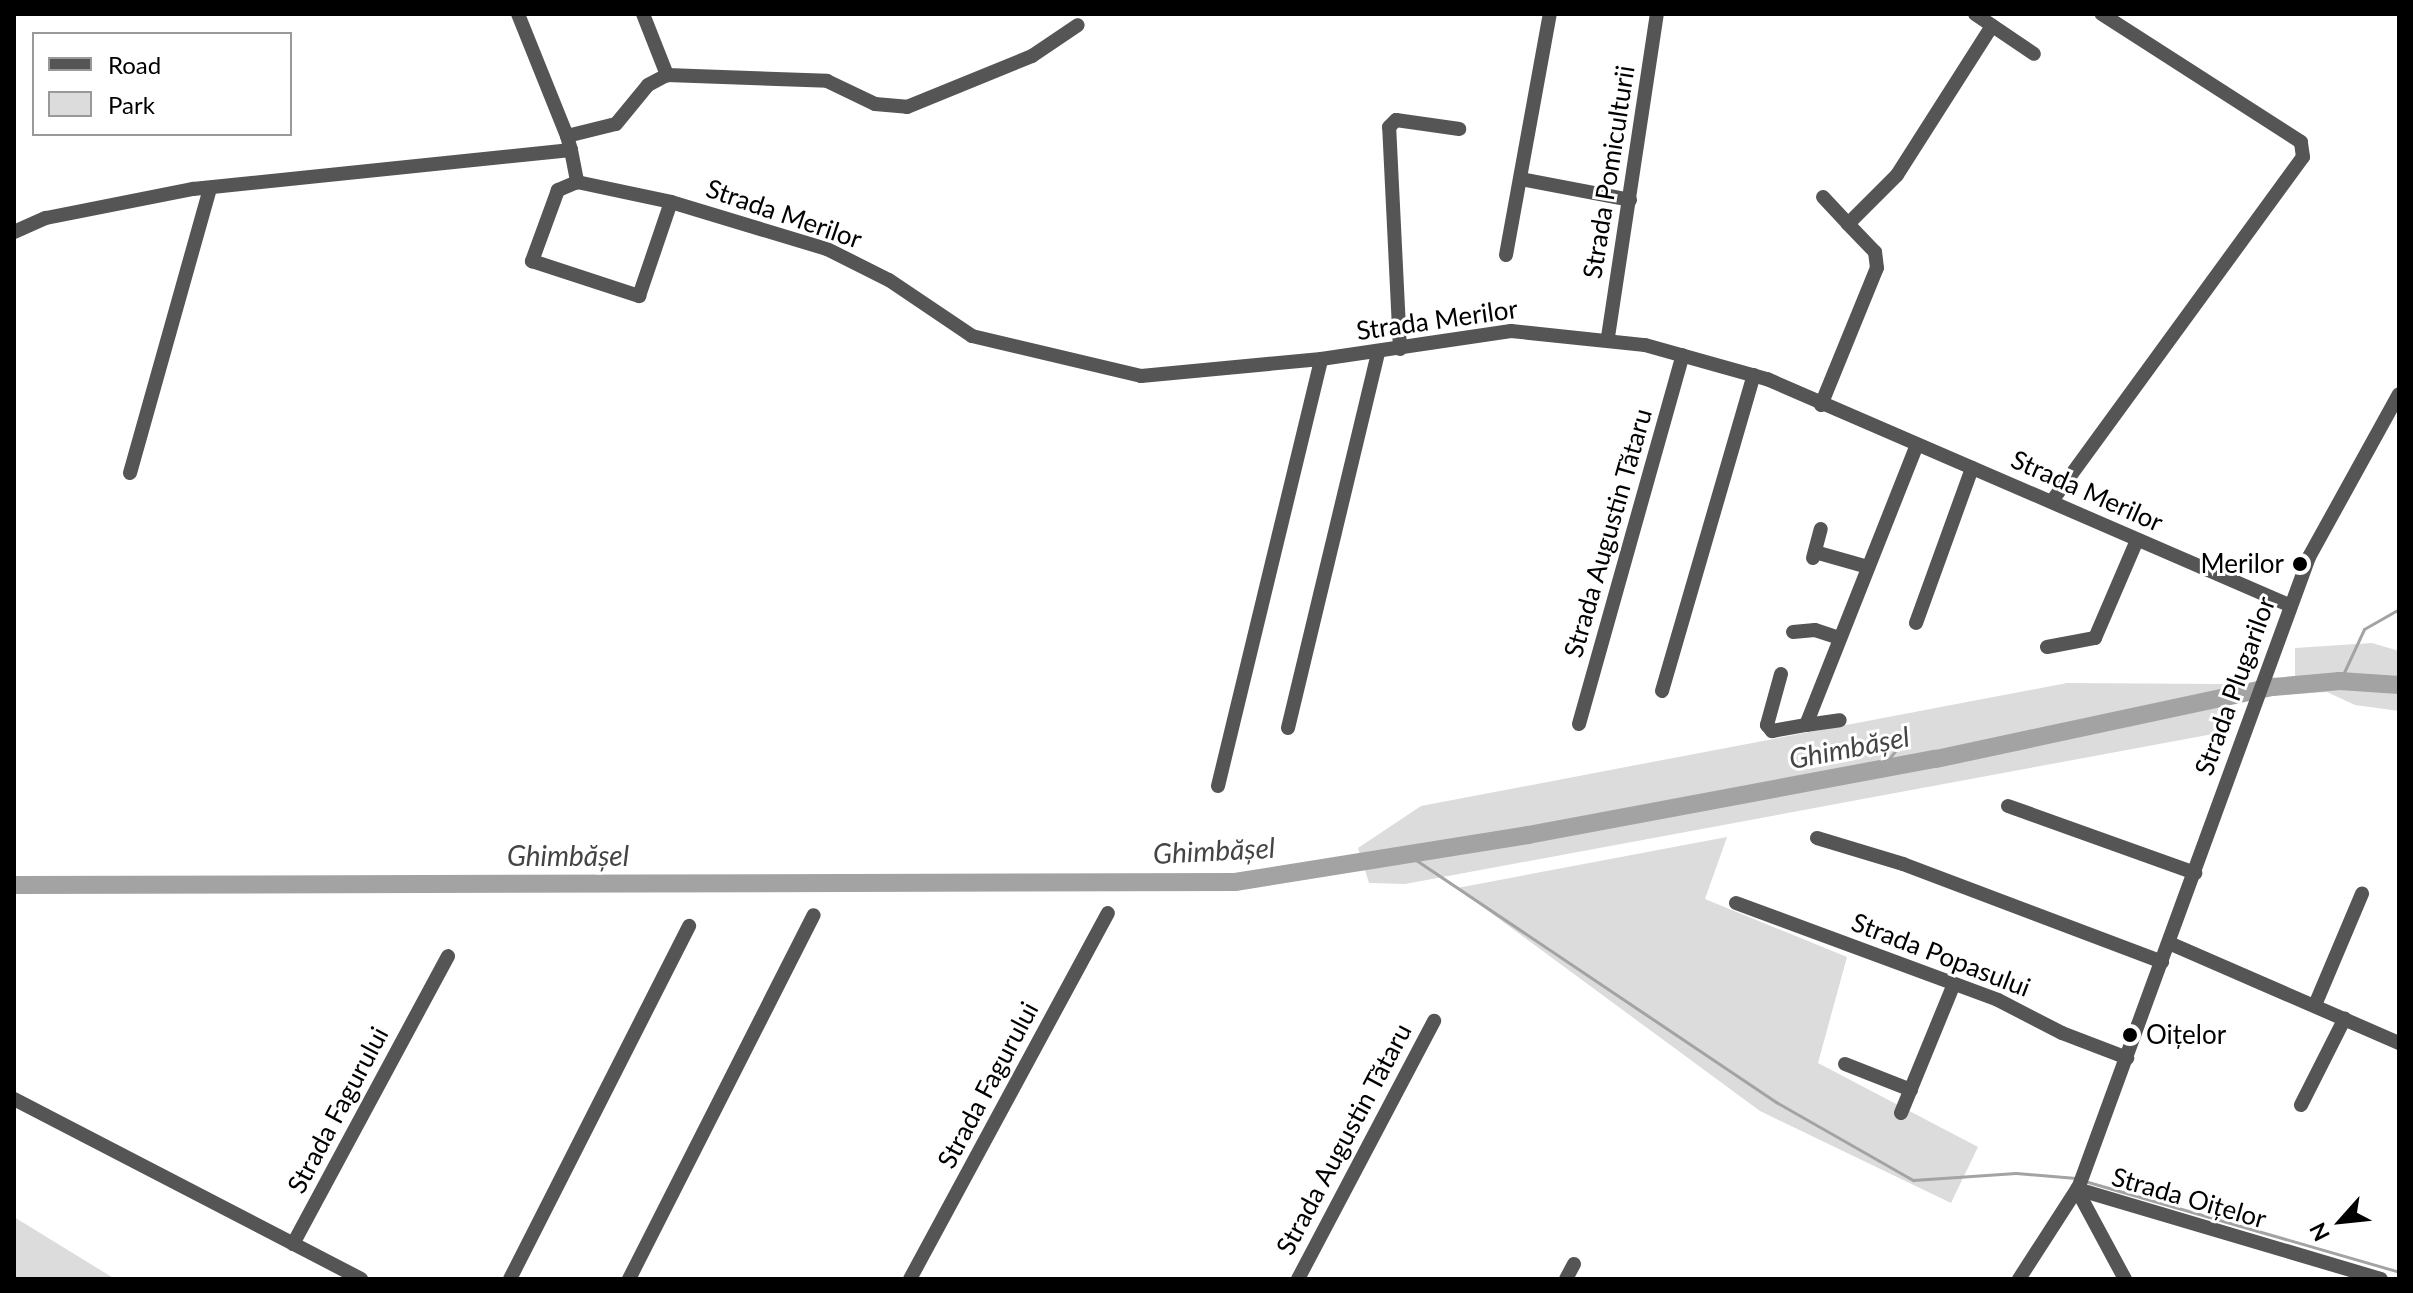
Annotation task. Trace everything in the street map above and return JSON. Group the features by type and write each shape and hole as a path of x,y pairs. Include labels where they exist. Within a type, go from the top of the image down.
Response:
{"street":[{"path":"518,14 569,143 577,182"},
{"path":"643,14 667,75"},
{"path":"1506,255 1550,14"},
{"name":"Strada Pomiculturii","path":"1608,337 1657,14"},
{"path":"1975,14 2034,54"},
{"path":"2052,501 2303,157 2301,142 2102,14"},
{"path":"14,232 46,218 210,188 569,143 616,124 648,85 667,75 827,81 875,104 907,107 1032,56 1078,25"},
{"path":"1848,224 1897,175 1992,26"},
{"path":"1400,349 1389,127 1396,120 1459,129"},
{"path":"1521,179 1630,200"},
{"name":"Strada Merilor","path":"671,202 639,296 530,259 558,190 577,182 671,202 827,249 889,280 981,339 1150,377 1378,352 1511,331 1608,337 1754,375 2289,605"},
{"path":"130,473 210,188"},
{"path":"1821,405 1877,268 1875,252 1823,197"},
{"path":"1288,728 1378,352"},
{"name":"Strada Augustin Tătaru","path":"1579,724 1683,355"},
{"path":"1218,786 1321,359"},
{"path":"1662,691 1754,375"},
{"name":"Strada Plugarilor","path":"2019,1279 2078,1188 2195,873 2289,605 2334,508 2399,394"},
{"path":"1806,725 1917,445"},
{"path":"1916,623 1972,468"},
{"path":"1821,529 1814,555 1868,567"},
{"path":"2047,647 2095,638 2137,540"},
{"path":"1793,632 1815,630 1840,638"},
{"path":"1781,674 1768,729 1840,720"},
{"path":"2008,806 2195,873"},
{"path":"1817,838 1903,864 2162,962"},
{"path":"2315,1005 2362,894"},
{"name":"Strada Popasului","path":"1736,903 1954,984 2127,1058"},
{"name":"Strada Fagurului","path":"910,1279 1108,913"},
{"path":"629,1279 814,915"},
{"path":"510,1279 689,926"},
{"path":"2169,943 2399,1043"},
{"name":"Strada Fagurului","path":"293,1244 448,956"},
{"path":"1901,1113 1954,984"},
{"path":"2301,1105 2345,1018"},
{"name":"Strada Augustin Tătaru","path":"1298,1279 1434,1021"},
{"path":"1845,1064 1911,1090"},
{"path":"14,1099 361,1279"},
{"path":"2078,1188 2125,1279"},
{"name":"Strada Oițelor","path":"2078,1188 2381,1279"},
{"path":"1566,1279 1574,1264"}],"green space":[{"path":"2372,643 2399,651 2399,711 2355,705 2327,692 2295,694 2295,648"},
{"path":"2067,683 2223,684 2213,734 1405,884 1369,883 1358,848 1421,806"},
{"path":"1727,837 1705,899 1847,957 1818,1063 1978,1147 1951,1203 1760,1111 1457,888"},
{"path":"14,1217 115,1279 14,1279"}],"waterway":[{"path":"2340,681 2364,629 2399,609"},
{"name":"Ghimbășel","path":"14,885 1235,882 1528,835 1936,759 2273,687 2340,681 2399,685"},
{"path":"1881,769 1895,751"},
{"path":"1407,854 1776,1102 1913,1180 2016,1173 2076,1178"},
{"path":"2088,1182 2399,1272"}],"place":[{"name":"Merilor","path":"2300,564"},
{"name":"Oițelor","path":"2130,1035"}]}
